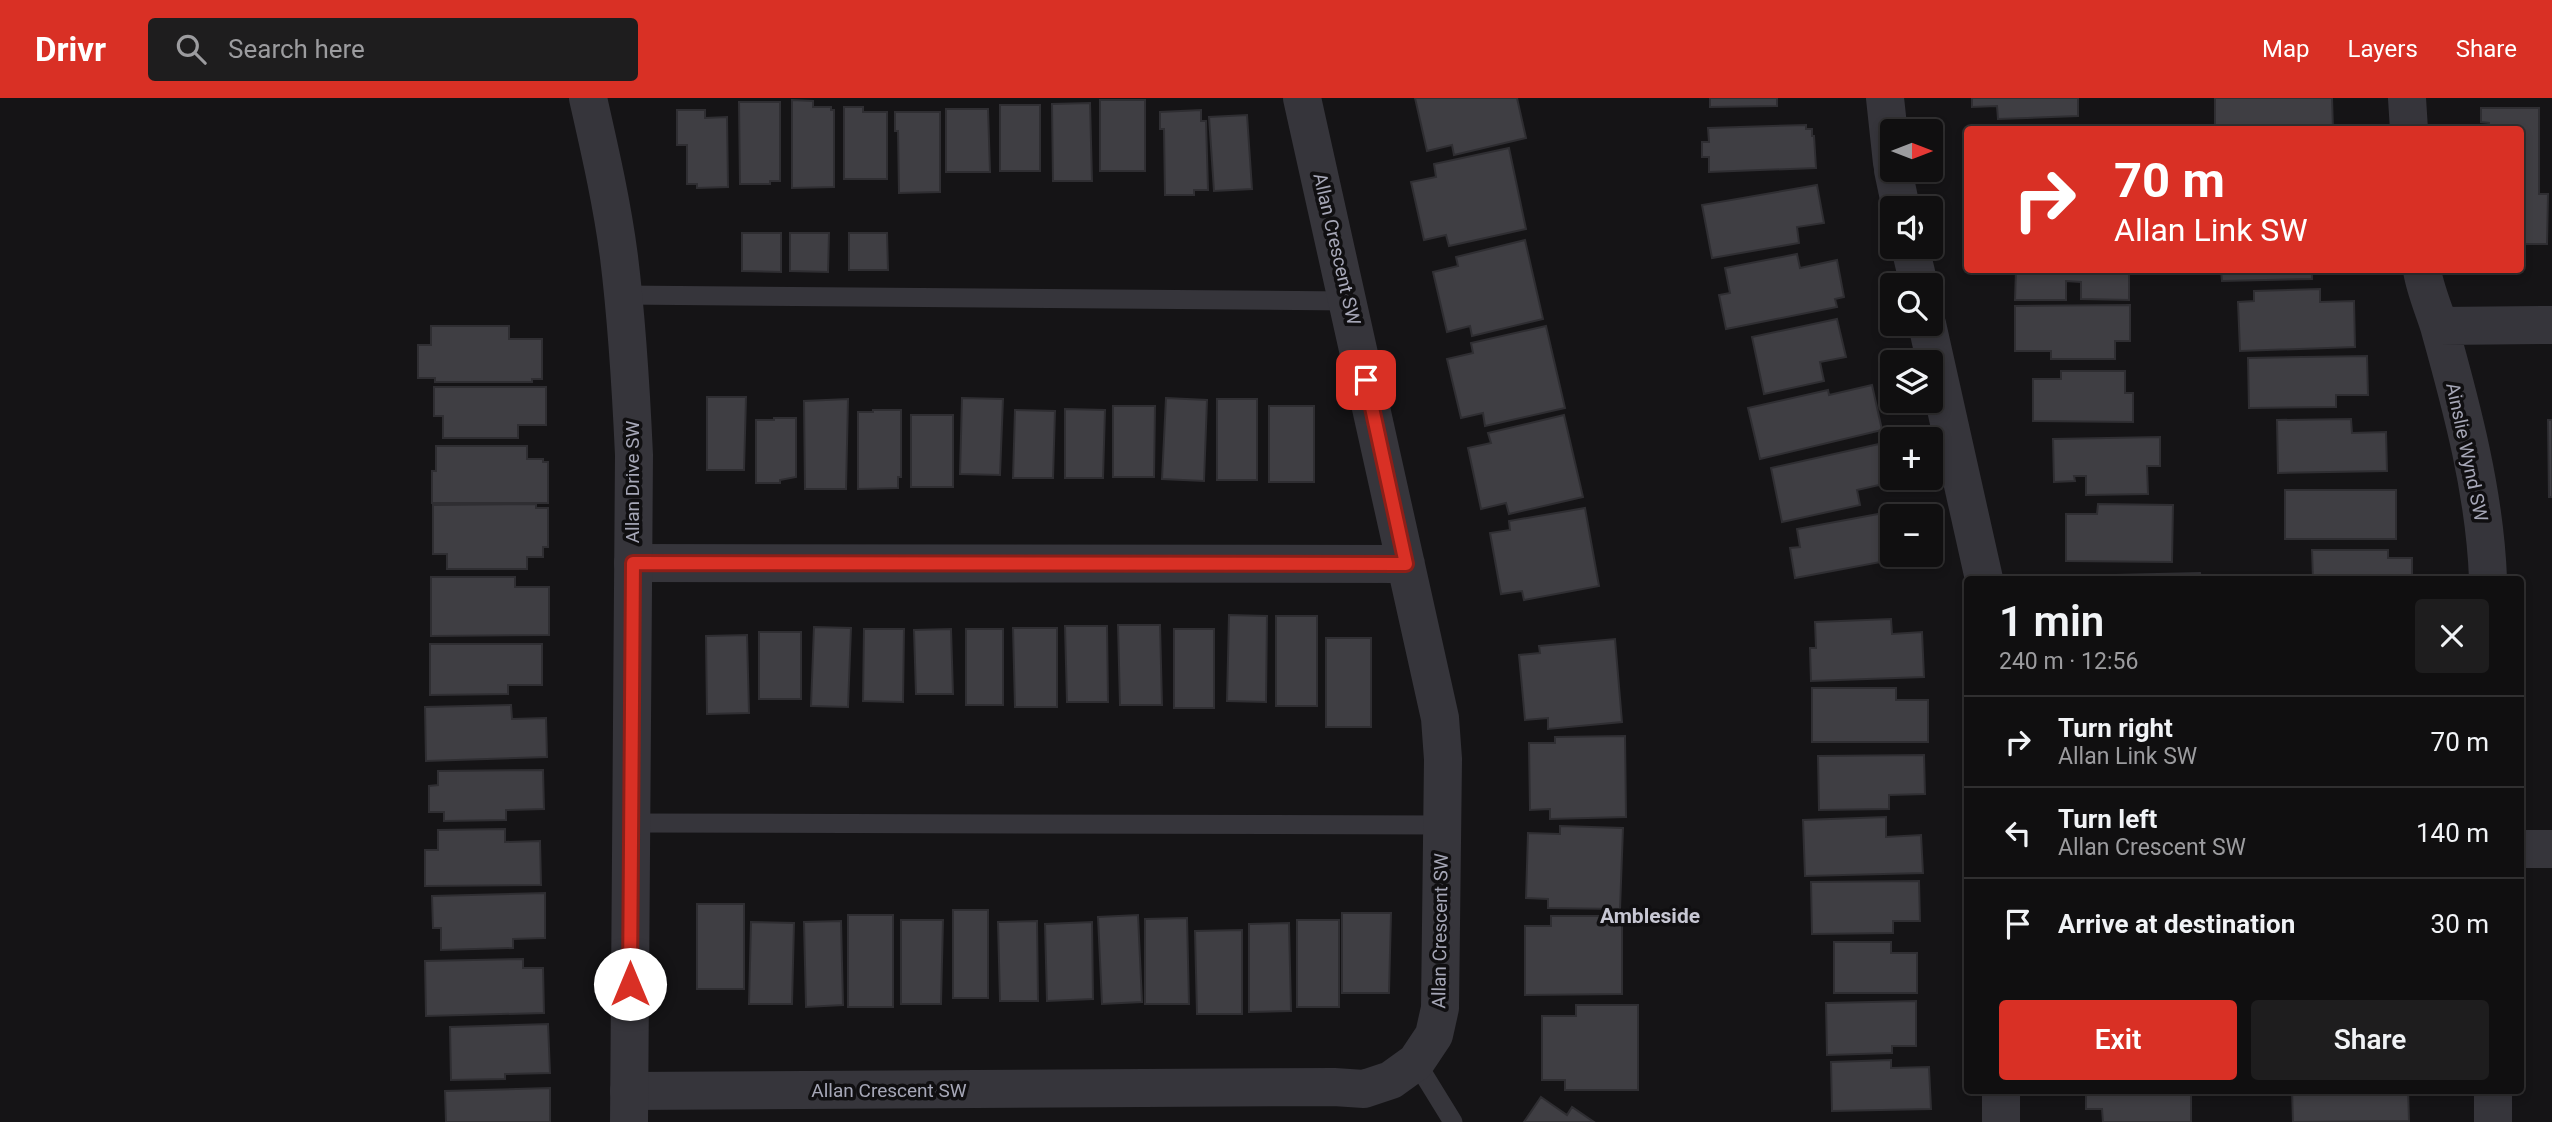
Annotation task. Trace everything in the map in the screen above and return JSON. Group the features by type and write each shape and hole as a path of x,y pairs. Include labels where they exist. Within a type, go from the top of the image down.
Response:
{"street":[{"name":"Allan Drive SW","path":"588,98 619,257 632,405 629,1106"},
{"name":"Allan Crescent SW","path":"629,1106 1320,1087 1364,1089 1391,1080 1416,1062 1434,1035 1440,1008 1443,759 1440,718 1302,98"},
{"path":"1885,98 1887,119"},
{"path":"2407,98 2409,126"},
{"name":"Ainslie Wynd SW","path":"2423,273 2439,326 2481,504 2488,576"},
{"path":"2439,326 2552,326"},
{"path":"1930,336 1983,576"},
{"path":"633,563 1406,564"},
{"path":"2524,849 2552,849"},
{"path":"2001,1094 2001,1122"},
{"path":"2493,1094 2493,1122"}],"lane":[{"path":"622,295 1348,301"},
{"path":"631,823 1443,825"},
{"path":"1416,1062 1453,1122"}],"building":[{"path":"1415,98 1517,98 1526,138 1454,155 1452,145 1427,151"},
{"path":"1710,98 1777,98 1777,106 1710,107"},
{"path":"1972,98 2078,98 2078,116 1998,119 1997,106 1972,107"},
{"path":"2215,98 2332,98 2333,126 2215,126"},
{"path":"792,100 813,101 813,107 831,107 831,110 834,110 834,187 792,188"},
{"path":"1100,100 1145,100 1145,171 1100,171"},
{"path":"739,102 780,102 780,181 770,181 770,184 740,184"},
{"path":"1090,103 1092,181 1053,181 1052,104"},
{"path":"1000,105 1040,105 1040,171 1000,171"},
{"path":"844,107 863,107 863,112 887,112 887,179 844,179"},
{"path":"2481,108 2539,108 2539,194 2548,194 2547,244 2524,244 2524,126 2489,126 2489,123 2481,122"},
{"path":"946,109 988,109 990,172 946,172"},
{"path":"677,110 705,110 705,118 727,117 728,187 697,188 697,184 687,184 687,145 677,145"},
{"path":"1201,110 1201,121 1206,121 1208,190 1194,190 1194,195 1165,195 1164,129 1160,129 1160,112"},
{"path":"895,112 940,112 940,192 899,193"},
{"path":"1247,115 1252,189 1214,191 1209,117"},
{"path":"1806,125 1806,129 1812,129 1814,136 1816,168 1709,172 1709,157 1702,157 1702,142 1709,142 1708,128"},
{"path":"2085,125 2085,126 2016,126"},
{"path":"1509,148 1526,229 1449,246 1446,235 1424,240 1411,182 1436,177 1434,164"},
{"path":"1817,185 1824,223 1797,227 1799,243 1712,258 1702,205"},
{"path":"742,233 781,233 781,272 742,271"},
{"path":"790,233 829,233 828,272 790,271"},
{"path":"849,233 887,233 888,270 849,270"},
{"path":"1525,240 1543,319 1472,336 1470,326 1447,332 1433,272 1458,266 1456,257"},
{"path":"1797,254 1800,268 1837,260 1844,297 1835,299 1837,307 1726,329 1719,295 1730,293 1725,268"},
{"path":"2016,273 2129,273 2129,300 2081,299 2081,282 2066,281 2066,300 2015,300"},
{"path":"2221,273 2312,273 2312,279 2222,281"},
{"path":"2320,289 2320,302 2354,301 2355,347 2240,351 2238,302 2254,301 2254,291"},
{"path":"2130,305 2130,341 2115,341 2115,359 2051,359 2051,351 2015,351 2015,306"},
{"path":"1837,319 1846,357 1820,362 1824,381 1764,394 1752,337"},
{"path":"431,326 509,326 509,339 542,339 542,379 532,379 532,382 435,382 435,378 418,378 418,345 431,345"},
{"path":"1546,326 1565,408 1485,426 1483,413 1461,418 1447,359 1473,353 1471,343"},
{"path":"2367,356 2368,395 2336,395 2336,407 2249,408 2248,358"},
{"path":"2061,371 2125,371 2125,393 2133,393 2133,422 2033,421 2033,379 2061,379"},
{"path":"1872,385 1880,430 1760,459 1748,408 1828,390 1829,395"},
{"path":"434,387 546,387 546,425 518,425 518,438 443,438 443,416 434,416"},
{"path":"707,397 746,397 744,470 707,470"},
{"path":"962,398 1003,399 1000,475 960,474"},
{"path":"1166,398 1207,400 1204,481 1162,479"},
{"path":"848,399 846,489 805,489 804,401"},
{"path":"1217,399 1257,399 1257,480 1217,480"},
{"path":"1113,406 1155,406 1154,477 1113,477"},
{"path":"1269,406 1314,406 1314,482 1269,482"},
{"path":"1065,409 1105,410 1103,478 1065,478"},
{"path":"901,410 901,477 898,477 898,488 858,489 858,412"},
{"path":"1015,410 1055,411 1053,478 1013,478"},
{"path":"911,415 953,415 953,487 911,487"},
{"path":"1564,415 1583,497 1509,514 1506,503 1481,509 1468,448 1491,443 1488,433"},
{"path":"796,418 796,477 780,480 780,483 756,483 756,420"},
{"path":"2351,419 2352,433 2386,432 2387,471 2278,473 2277,420"},
{"path":"2548,420 2552,420 2552,497 2549,497"},
{"path":"2160,437 2160,466 2147,466 2148,494 2086,495 2086,476 2074,476 2075,481 2054,482 2053,439"},
{"path":"1879,444 1880,448 1880,485 1857,490 1860,505 1782,522 1771,468"},
{"path":"436,446 527,446 527,459 543,459 543,462 548,462 548,503 432,503 432,471 436,471"},
{"path":"2285,490 2396,490 2396,539 2285,539"},
{"path":"536,504 536,508 548,508 548,547 543,547 543,557 527,557 527,569 447,569 447,554 433,554 433,505"},
{"path":"2098,504 2173,505 2172,562 2066,561 2066,514 2097,514"},
{"path":"1585,508 1599,586 1524,600 1522,591 1501,594 1490,533 1510,530 1509,521"},
{"path":"1880,514 1880,562 1795,578 1790,548 1800,547 1797,529"},
{"path":"2312,550 2388,550 2388,558 2412,558 2412,576 2313,576"},
{"path":"2200,573 2200,576 2072,576"},
{"path":"431,577 515,577 515,587 549,587 549,635 431,636"},
{"path":"1229,615 1267,616 1266,702 1227,701"},
{"path":"1276,616 1317,616 1317,706 1276,706"},
{"path":"1891,619 1892,634 1922,632 1924,677 1811,681 1810,648 1816,648 1815,622"},
{"path":"1118,625 1160,625 1162,705 1120,705"},
{"path":"1065,626 1107,626 1108,702 1067,702"},
{"path":"814,627 851,628 848,707 811,706"},
{"path":"1013,628 1057,628 1057,707 1015,707"},
{"path":"864,629 904,629 903,702 863,701"},
{"path":"951,629 953,694 916,694 914,630"},
{"path":"966,629 1003,629 1003,705 966,705"},
{"path":"1174,629 1214,629 1214,708 1174,708"},
{"path":"759,632 801,632 801,699 759,699"},
{"path":"747,635 749,713 707,714 706,636"},
{"path":"1326,638 1371,638 1371,727 1326,727"},
{"path":"1615,639 1622,722 1548,729 1548,718 1525,720 1519,655 1540,653 1539,646"},
{"path":"430,644 542,644 542,685 508,685 508,694 430,695"},
{"path":"1812,688 1896,688 1896,700 1928,700 1928,742 1812,742"},
{"path":"511,705 512,719 546,718 547,757 426,761 425,707"},
{"path":"1625,736 1626,817 1550,819 1550,809 1530,810 1529,743 1555,743 1555,737"},
{"path":"1924,755 1925,794 1889,795 1889,809 1819,810 1818,756"},
{"path":"543,770 544,809 506,810 506,820 444,821 444,812 429,812 429,786 438,785 438,771"},
{"path":"1886,817 1886,837 1921,835 1923,873 1805,876 1803,820"},
{"path":"1560,826 1623,828 1620,909 1548,908 1548,899 1526,898 1528,833 1560,834"},
{"path":"505,829 505,842 540,841 541,885 425,886 425,850 438,850 438,830"},
{"path":"1919,881 1920,921 1893,921 1893,933 1812,934 1811,882"},
{"path":"545,893 545,938 513,939 513,948 441,950 441,928 433,928 432,896"},
{"path":"697,904 744,904 744,989 697,989"},
{"path":"953,910 988,910 988,998 953,998"},
{"path":"1342,913 1391,913 1389,993 1342,993"},
{"path":"848,915 893,915 893,1007 848,1007"},
{"path":"1138,915 1142,1002 1102,1004 1098,917"},
{"path":"1551,916 1622,916 1622,994 1525,995 1525,926 1551,926"},
{"path":"1187,918 1189,1004 1145,1004 1145,919"},
{"path":"901,920 943,920 941,1004 901,1004"},
{"path":"1297,920 1339,920 1339,1007 1297,1007"},
{"path":"841,921 843,1005 806,1007 804,922"},
{"path":"1037,921 1038,1001 1000,1001 998,922"},
{"path":"751,922 794,923 792,1004 749,1004"},
{"path":"1092,922 1093,999 1047,1001 1045,924"},
{"path":"1289,923 1291,1011 1249,1012 1249,924"},
{"path":"1242,930 1242,1014 1197,1014 1195,931"},
{"path":"1834,942 1891,942 1891,953 1917,953 1917,993 1834,993"},
{"path":"523,959 523,968 543,968 544,1013 426,1016 425,961"},
{"path":"1916,1001 1916,1046 1892,1046 1892,1053 1827,1055 1826,1003"},
{"path":"1576,1005 1638,1005 1638,1090 1565,1090 1565,1080 1542,1080 1542,1016 1576,1016"},
{"path":"548,1024 550,1073 505,1074 505,1079 451,1080 450,1027"},
{"path":"1891,1060 1891,1068 1929,1067 1931,1109 1832,1111 1831,1062"},
{"path":"550,1088 550,1122 446,1122 445,1091"},
{"path":"2086,1094 2191,1094 2191,1122 2103,1122 2102,1109 2086,1109"},
{"path":"2292,1094 2408,1094 2409,1121 2293,1122"},
{"path":"1541,1097 1567,1115 1572,1107 1594,1122 1524,1122"}],"district":[{"name":"Ambleside","path":"1650,916"}],"route":[{"path":"630,984 633,563 1406,564 1366,380"}]}
